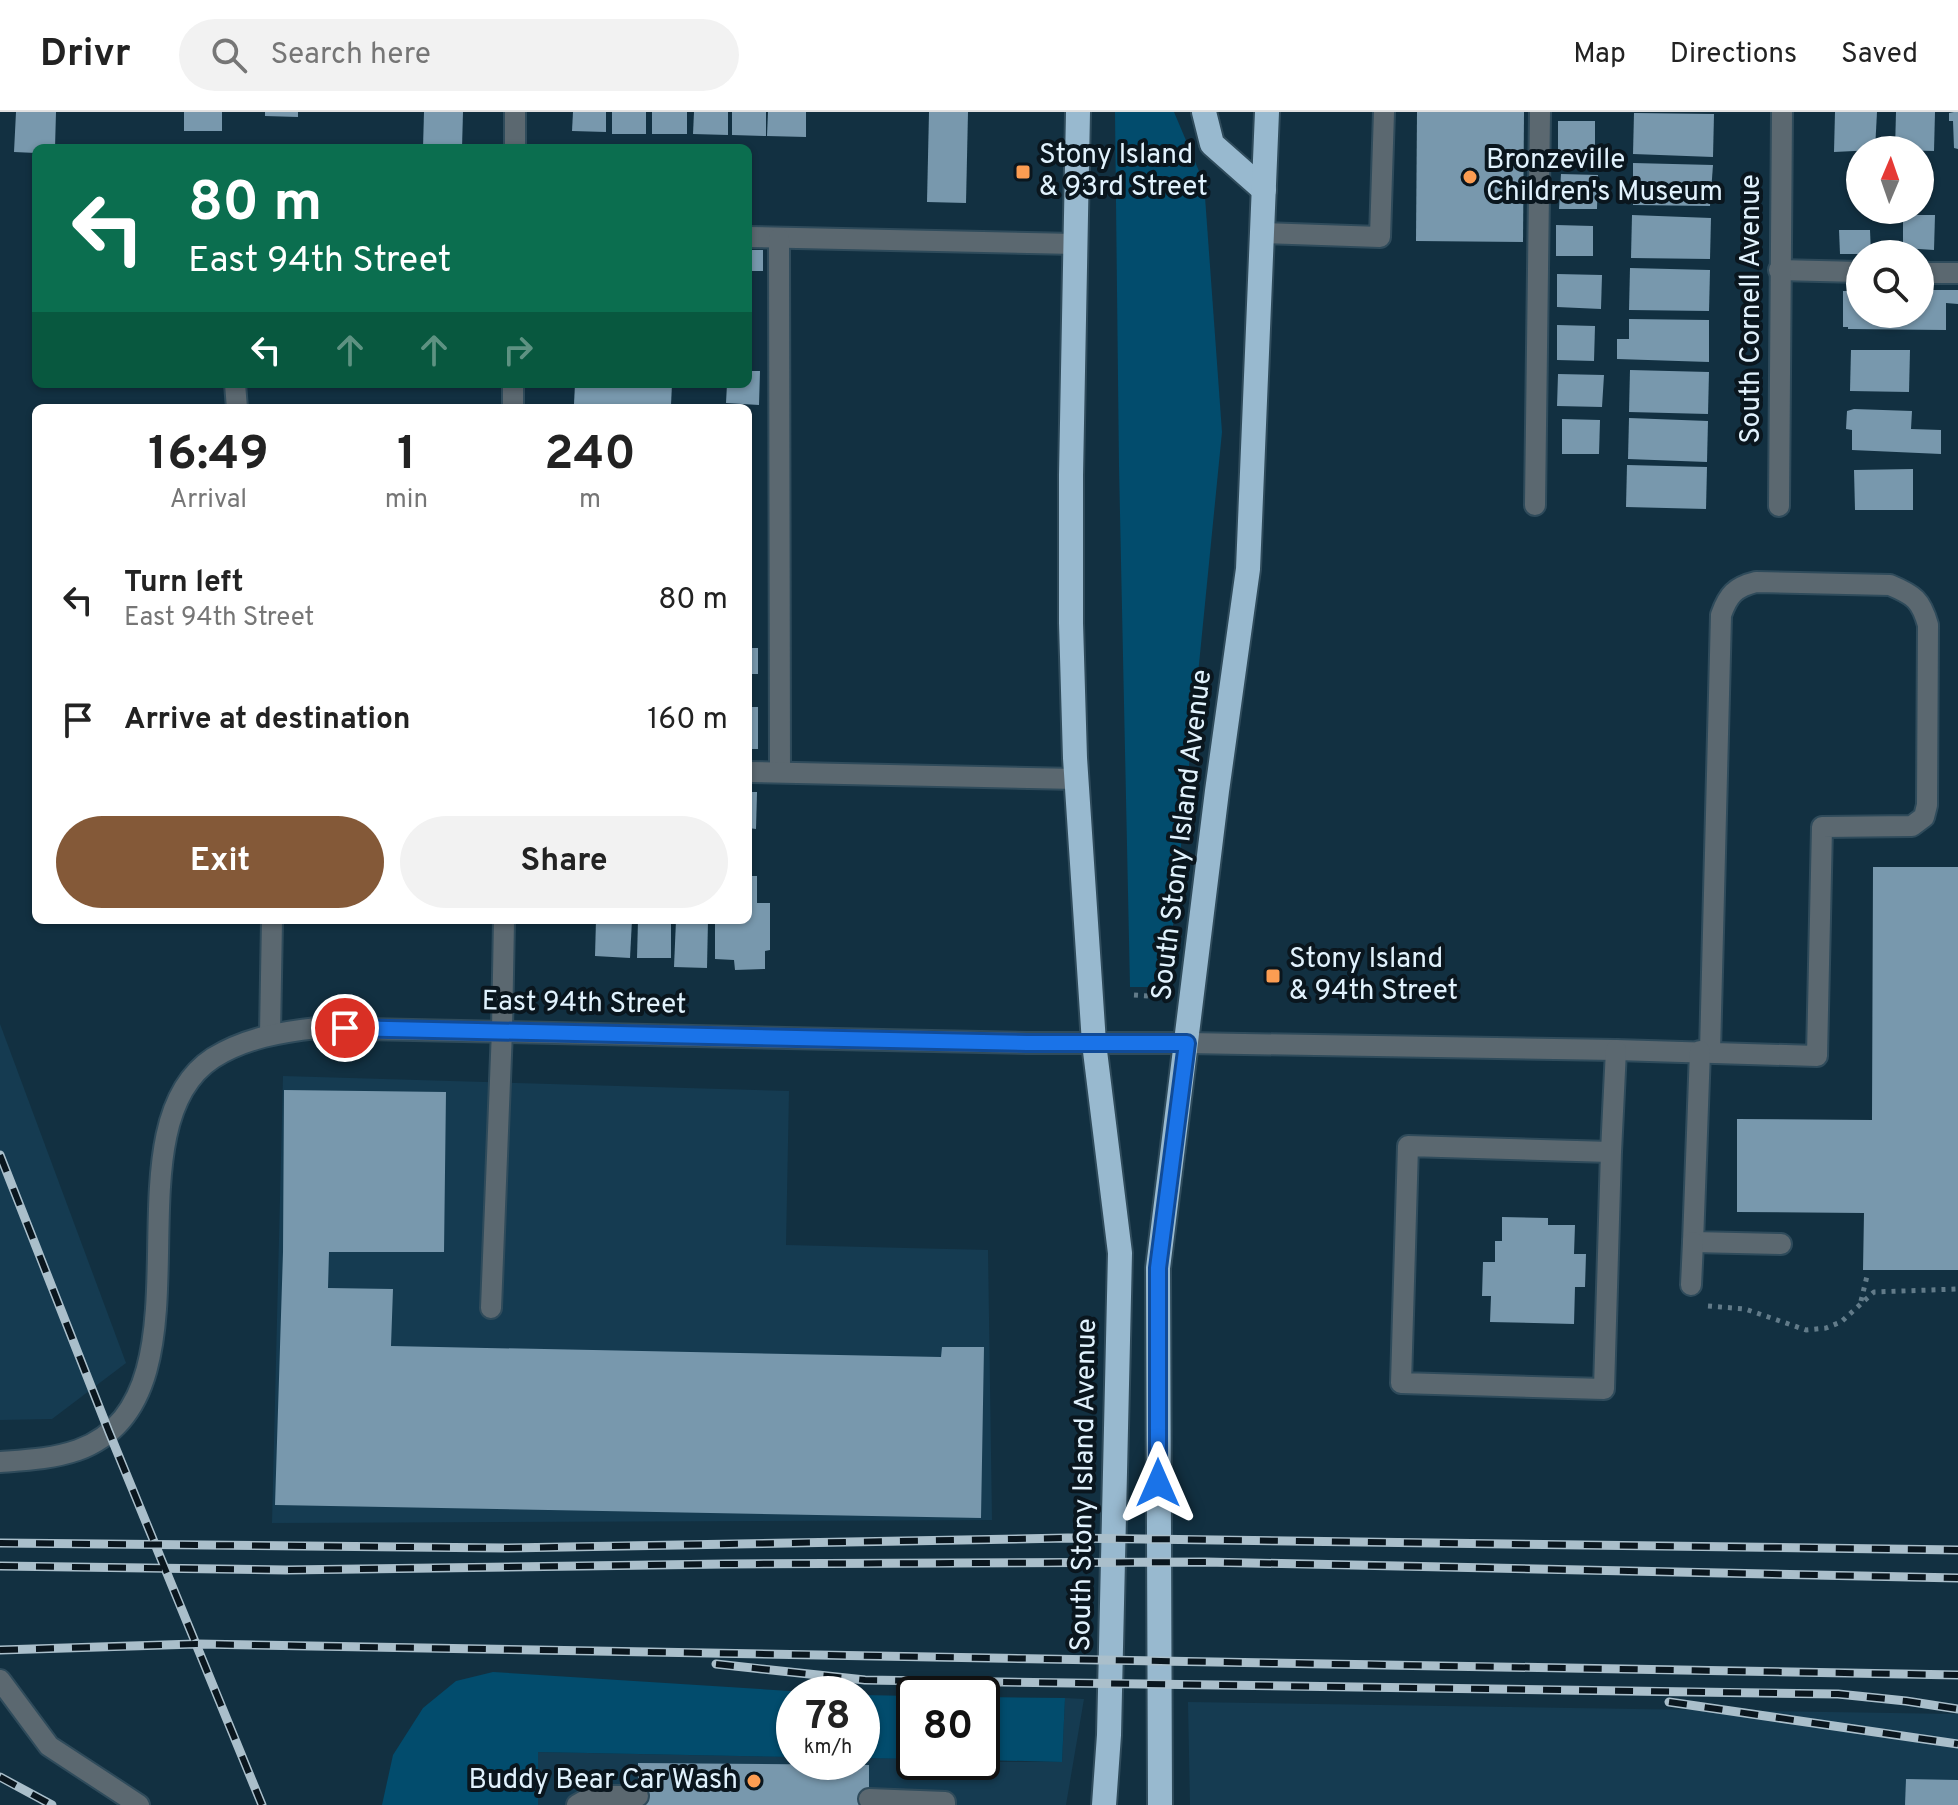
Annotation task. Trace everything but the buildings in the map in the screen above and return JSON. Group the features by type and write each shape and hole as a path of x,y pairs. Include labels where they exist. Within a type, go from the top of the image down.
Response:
{"highway":[{"name":"South Stony Island Avenue","path":"1078,112 1071,623 1077,779 1094,1043 1120,1253 1109,1735 1104,1805"},
{"path":"1204,112 1212,144 1264,190"},
{"name":"South Stony Island Avenue","path":"1160,1805 1158,1268 1248,569 1267,112"}],"street":[{"path":"515,112 515,144"},
{"path":"1262,233 1380,237 1384,112"},
{"path":"1535,505 1540,112"},
{"name":"South Cornell Avenue","path":"1779,506 1782,112"},
{"path":"752,237 1076,244"},
{"path":"779,238 780,772"},
{"path":"1779,270 1846,272"},
{"path":"1934,273 1958,273"},
{"path":"1691,1285 1705,1052 1721,615 1728,596 1739,586 1756,582 1890,585 1910,593 1923,607 1928,625 1927,805 1924,817 1912,826 1822,827 1817,1056 1705,1052"},
{"path":"752,772 1077,779"},
{"path":"270,1034 272,924"},
{"path":"491,1308 504,924"},
{"name":"East 94th Street","path":"0,1462 48,1459 80,1449 109,1432 126,1413 140,1388 151,1355 162,1154 173,1113 190,1080 213,1059 270,1034 317,1028 502,1030 1027,1043 1705,1052"},
{"path":"1611,1152 1408,1146 1401,1383 1604,1389 1616,1050"},
{"path":"1693,1242 1781,1244"},
{"path":"0,1680 49,1746 139,1805"},
{"path":"577,1805 593,1796 638,1796"},
{"path":"869,1799 945,1802 945,1805"}],"path":[{"path":"1134,995 1169,998"},
{"path":"1859,1306 1867,1276"},
{"path":"1702,1306 1745,1309 1806,1330 1826,1328 1841,1322 1874,1292 1958,1289"}],"shaded area":[{"path":"1115,112 1174,112 1204,183 1222,432 1167,987 1130,987"},
{"path":"0,1024 126,1363 52,1419 0,1420"},
{"path":"283,1076 789,1091 786,1245 988,1250 992,1520 272,1523"},
{"path":"493,1672 776,1690 776,1757 538,1752 538,1805 382,1805 393,1755 423,1708 456,1681"},
{"path":"880,1695 896,1696 896,1759 880,1758"},
{"path":"1000,1697 1065,1698 1062,1762 1000,1760"},
{"path":"1065,1698 1084,1699 1066,1805 538,1805 537,1752 776,1757 776,1780 880,1780 880,1758 896,1759 896,1780 1000,1780 1000,1762 1062,1762"},
{"path":"1188,1702 1958,1714 1958,1805 1190,1805"}],"railway":[{"path":"0,1155 109,1432 262,1805"},
{"path":"0,1543 505,1548 1068,1538 1958,1550"},
{"path":"0,1566 286,1570 1206,1562 1958,1578"},
{"path":"0,1650 196,1644 1958,1675"},
{"path":"716,1664 865,1680 1838,1694 1958,1709"},
{"path":"1669,1702 1958,1744"},
{"path":"0,1777 52,1805"}],"place":[{"name":"Stony Island & 93rd Street","path":"1023,172"},
{"name":"Bronzeville Children's Museum","path":"1470,177"},
{"name":"Stony Island & 94th Street","path":"1273,976"},
{"name":"Buddy Bear Car Wash","path":"754,1781"}],"route":[{"path":"345,1028 1027,1043 1187,1043 1158,1268 1158,1483"}]}
